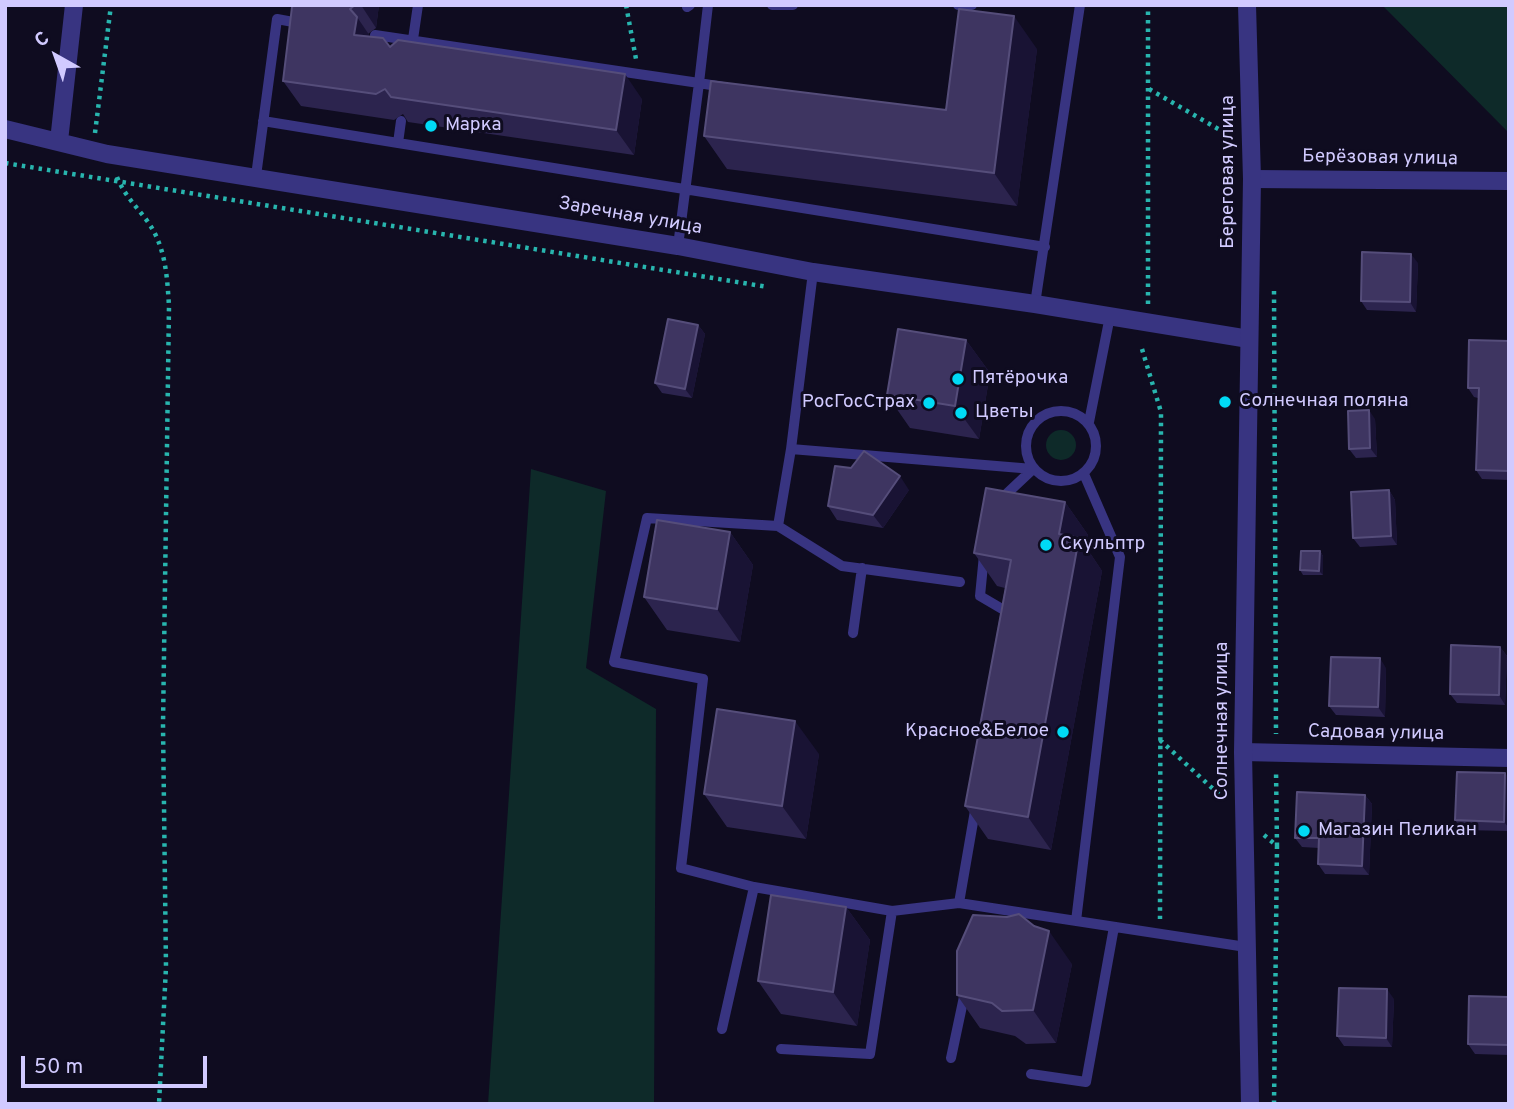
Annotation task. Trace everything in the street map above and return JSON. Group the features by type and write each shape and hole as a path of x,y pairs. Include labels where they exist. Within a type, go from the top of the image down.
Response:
{"street":[{"path":"59,141 74,5"},
{"name":"Береговая улица","path":"1247,5 1252,179 1249,339"},
{"name":"Заречная улица","path":"5,129 100,152 678,246 813,272 1249,339"},
{"name":"Берёзовая улица","path":"1252,179 1509,181"},
{"name":"Солнечная улица","path":"1249,339 1243,752 1250,1104"},
{"name":"Садовая улица","path":"1243,752 1509,758"}],"lane":[{"path":"410,52 418,5"},
{"path":"678,246 708,5"},
{"path":"772,5 793,5"},
{"path":"1035,304 1080,5"},
{"path":"962,19 964,6"},
{"path":"256,176 277,19 311,25"},
{"path":"375,35 740,89"},
{"path":"262,121 1045,247"},
{"path":"398,143 401,121"},
{"path":"778,526 791,449 813,272"},
{"path":"791,449 1033,470 1058,483 1084,474 1097,449 1089,422 1110,316"},
{"path":"1033,470 1024,443 1037,418 1064,410 1089,422"},
{"path":"988,511 1033,470"},
{"path":"1076,921 1120,557 1084,474"},
{"path":"960,582 842,566 778,526 647,518 614,663 703,679 681,868 754,887 892,911 959,903 1246,947"},
{"path":"984,548 980,596 1009,613 1006,626"},
{"path":"852,633 862,568"},
{"path":"959,903 977,797"},
{"path":"722,1029 754,887"},
{"path":"981,919 984,906"},
{"path":"781,1049 870,1054 892,911"},
{"path":"1031,1074 1086,1082 1114,927"},
{"path":"951,1058 967,982"}],"path":[{"path":"111,5 100,152 122,191 158,239 166,267 169,306 163,725 166,967 159,1104"},
{"path":"626,5 639,74"},
{"path":"1147,322 1148,5"},
{"path":"1148,88 1251,148"},
{"path":"5,163 769,288"},
{"path":"1142,349 1161,412 1160,934"},
{"path":"1274,1104 1277,846"}],"green space":[{"path":"1382,5 1509,5 1509,133"},
{"path":"1061,430 1072,434 1076,445 1072,456 1061,460 1050,456 1046,445 1050,434"},
{"path":"531,469 606,491 586,668 656,709 654,1104 488,1104"}],"building":[{"path":"355,5 350,9 357,17 354,35 383,38 390,47 398,40 625,74 616,130 391,97 385,89 376,94 283,81 292,7"},
{"path":"959,9 1014,16 994,173 704,136 711,81 946,110"},
{"path":"1362,252 1411,254 1410,302 1361,301"},
{"path":"668,319 698,325 685,389 655,383"},
{"path":"898,329 966,340 955,406 887,395"},
{"path":"1469,340 1509,341 1509,471 1476,470 1479,388 1468,388"},
{"path":"1369,410 1370,448 1349,449 1348,411"},
{"path":"864,451 900,476 873,515 828,506 835,466 851,468"},
{"path":"986,488 1065,502 1059,534 1079,538 1028,817 965,806 1011,560 974,553"},
{"path":"1389,490 1391,536 1353,538 1351,492"},
{"path":"657,520 730,532 717,609 644,597"},
{"path":"1301,551 1320,551 1319,571 1300,570"},
{"path":"1451,645 1500,647 1499,695 1450,694"},
{"path":"1331,657 1380,658 1378,707 1329,706"},
{"path":"717,709 795,721 782,806 704,794"},
{"path":"1457,772 1505,773 1504,822 1455,820"},
{"path":"1297,792 1365,795 1362,866 1318,864 1319,838 1295,838"},
{"path":"771,895 846,907 833,992 758,981"},
{"path":"1019,914 1034,926 1049,931 1033,1010 1002,1011 992,1003 957,995 957,951 973,915 1007,917"},
{"path":"1339,988 1387,989 1386,1038 1337,1036"},
{"path":"1469,996 1509,997 1509,1045 1468,1044"}],"place":[{"name":"Марка","path":"431,126"},
{"name":"Пятёрочка","path":"958,379"},
{"name":"Солнечная поляна","path":"1225,402"},
{"name":"РосГосСтрах","path":"929,403"},
{"name":"Цветы","path":"961,413"},
{"name":"Скульптр","path":"1046,545"},
{"name":"Красное&Белое","path":"1063,732"},
{"name":"Магазин Пеликан","path":"1304,831"}]}
